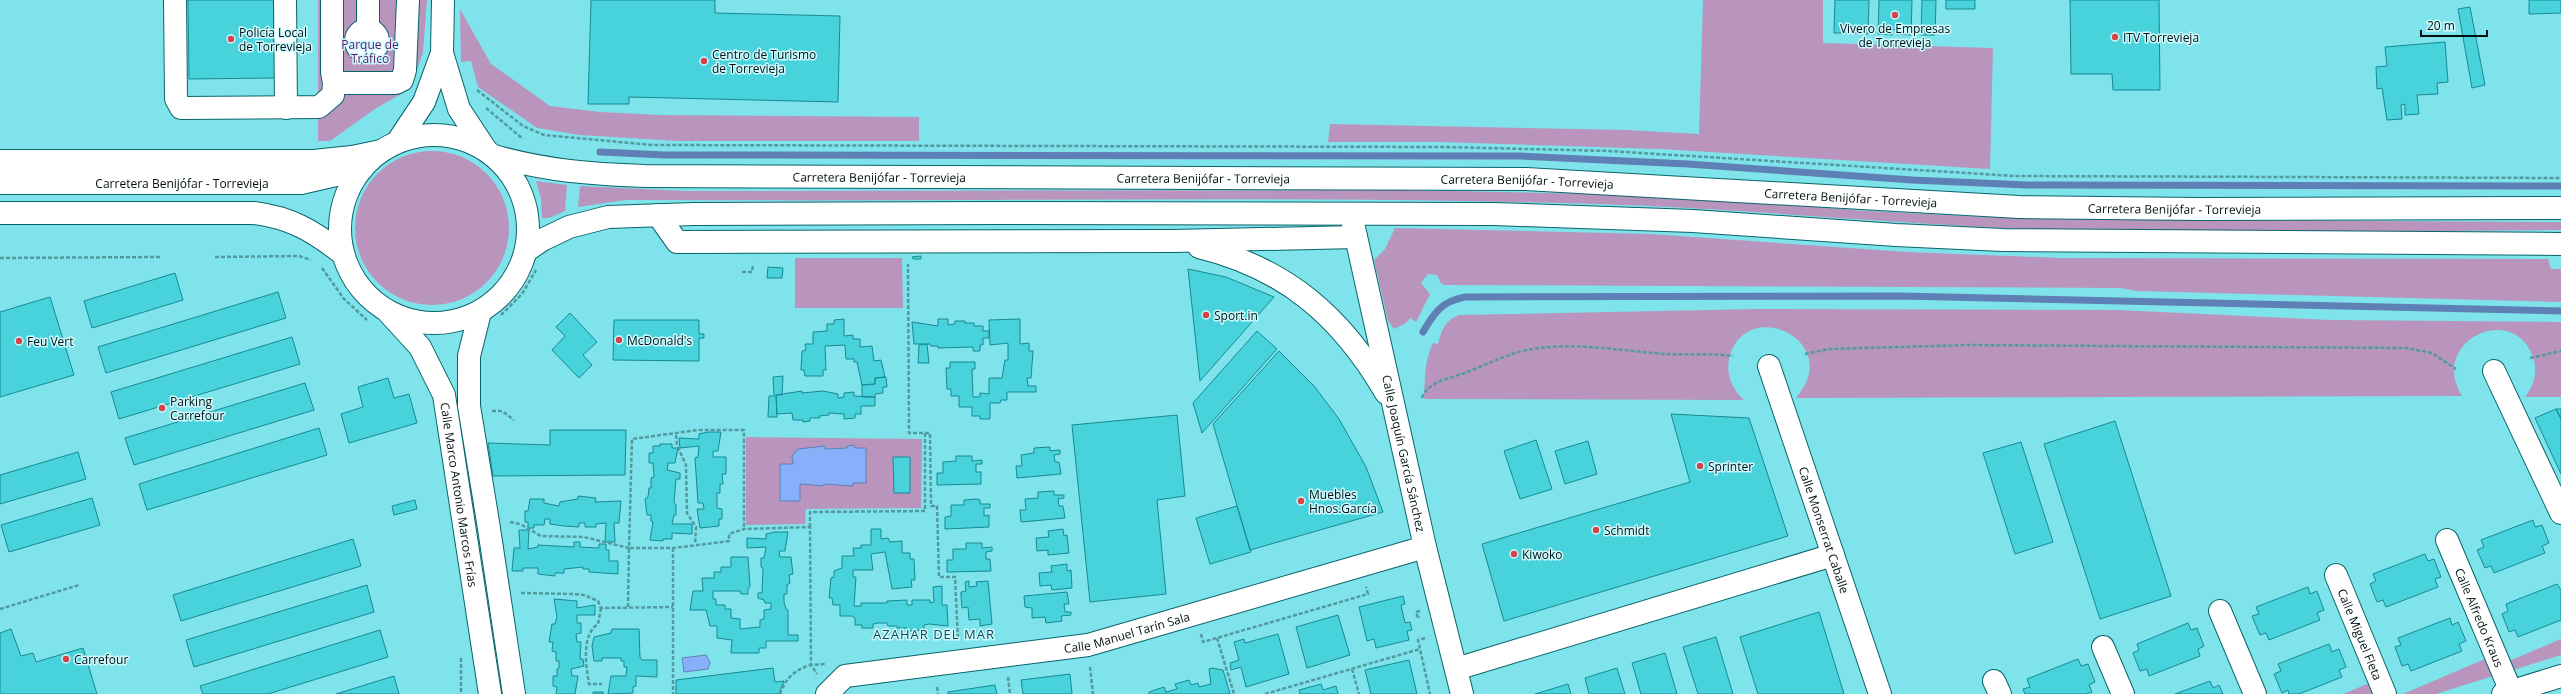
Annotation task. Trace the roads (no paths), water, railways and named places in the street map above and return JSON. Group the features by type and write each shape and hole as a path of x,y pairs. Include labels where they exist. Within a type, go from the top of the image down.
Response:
{"main road":[{"path":"175,0 176,99 181,108 319,107 332,95 334,84 331,41 332,0"},
{"path":"285,0 286,108"},
{"path":"368,0 368,83"},
{"path":"334,84 396,83 402,80 405,70 408,0"},
{"path":"443,0 442,53 459,109 490,153 509,172 524,203 533,259"},
{"path":"331,41 406,41"},
{"path":"442,53 424,102 389,146 362,169 351,184 344,200 340,236 343,254 352,277 368,297 380,318 424,323 444,323 489,315 518,271 533,259 542,240 570,227 590,220 658,215 1351,212 1494,214 1670,220 2003,240 2561,244"},
{"name":"Carretera Benijófar - Torrevieja","path":"0,161 314,161 352,157 389,146 437,135 454,137 490,153 535,168 576,173 653,176 1526,180 2026,207 2198,209 2561,208"},
{"name":"Carretera Benijófar - Torrevieja","path":"0,183 301,183 362,169"},
{"name":"Calle Joaquín García Sánchez","path":"1351,212 1425,547 1462,694"},
{"path":"0,213 254,213 295,222 314,232 343,254"},
{"path":"658,215 677,242 1173,242 1356,237"},
{"path":"1173,242 1233,257 1267,271 1315,303 1357,349 1395,410"},
{"name":"Calle Marco Antonio Marcos Frías","path":"489,315 469,356 468,406 488,522 514,694"},
{"name":"Calle Marco Antonio Marcos Frías","path":"380,318 420,347 444,395 490,694"},
{"name":"Calle Monserrat Caballe","path":"1769,366 1880,694"},
{"path":"2494,371 2561,513"},
{"name":"Calle Alfredo Kraus","path":"2447,540 2509,693"},
{"name":"Calle Manuel Tarín Sala","path":"826,694 845,676 1088,646 1425,547"},
{"path":"1456,669 1833,555"},
{"name":"Calle Miguel Fleta","path":"2336,575 2385,694"},
{"path":"2220,611 2255,694"},
{"path":"2103,647 2123,694"},
{"path":"2509,693 2561,676"}],"water":[{"path":"854,445 855,448 866,448 866,483 853,483 853,486 800,484 800,501 780,501 780,464 793,464 792,456 798,449 825,446 825,449 847,448 847,446"},
{"path":"706,655 710,662 708,669 684,672 682,658"}],"waterway":[{"path":"600,152 665,155 1521,156 1688,164 1912,180 2027,185 2561,186"},
{"path":"1423,332 1431,319 1440,309 1450,301 1465,297 1900,296 2561,311"}],"place":[{"name":"Vivero de Empresas de Torrevieja","path":"1895,15"},
{"name":"ITV Torrevieja","path":"2115,37"},
{"name":"Policía Local de Torrevieja","path":"231,39"},
{"name":"Centro de Turismo de Torrevieja","path":"704,61"},
{"name":"Sport.in","path":"1206,315"},
{"name":"McDonald's","path":"619,340"},
{"name":"Feu Vert","path":"19,341"},
{"name":"Parking Carrefour","path":"162,408"},
{"name":"Sprinter","path":"1700,466"},
{"name":"Muebles Hnos.García","path":"1301,501"},
{"name":"Schmidt","path":"1596,530"},
{"name":"Kiwoko","path":"1514,554"},
{"name":"Carrefour","path":"66,659"}],"district":[{"name":"AZAHAR DEL MAR","path":"934,634"}],"park label":[{"name":"Parque de Tráfico","path":"370,51"}]}
